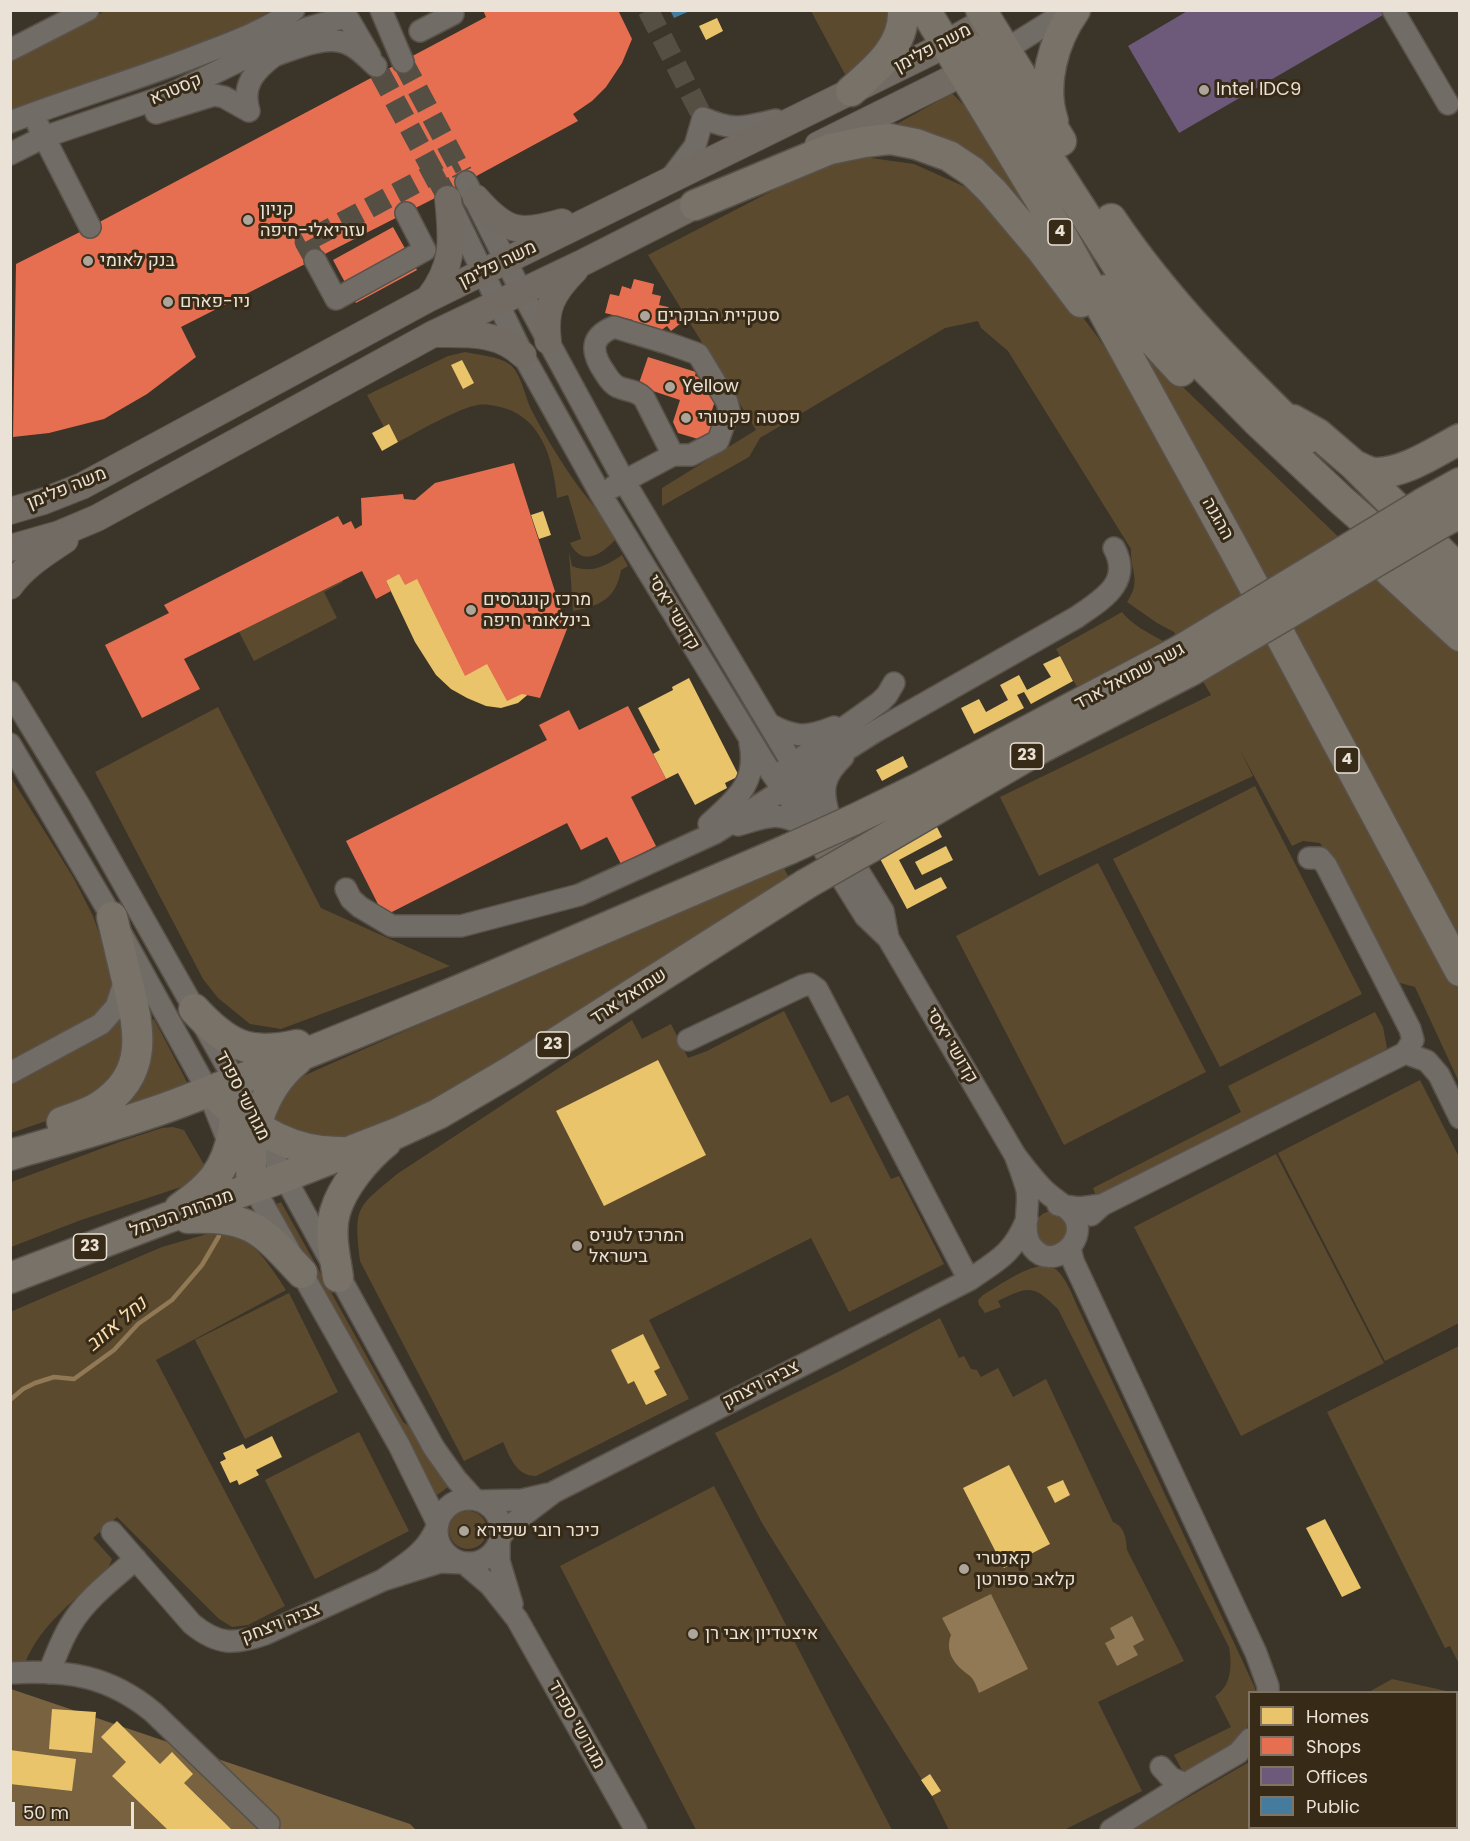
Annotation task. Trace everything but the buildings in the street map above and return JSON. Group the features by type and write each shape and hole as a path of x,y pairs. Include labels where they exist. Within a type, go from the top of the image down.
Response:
{"highway":[{"path":"851,91 877,69 890,53 902,26 903,10"},
{"name":"4","path":"925,10 946,44 985,61 1057,135 1129,246 1197,329 1278,412 1460,589"},
{"path":"1057,135 1048,101 1050,66 1062,32 1075,10"},
{"name":"4","path":"985,61 990,14"},
{"path":"985,61 1119,268 1181,341 1266,429 1340,499 1460,605"},
{"name":"ההגנה","path":"985,61 1062,236 1460,971"},
{"path":"695,205 830,149 864,142 890,139 916,144 949,156 973,172 993,192 1041,249 1149,393"},
{"path":"1062,236 1139,327 1252,444 1460,636"},
{"path":"1278,412 1318,434 1354,465 1460,571"},
{"path":"1354,465 1376,473 1394,471 1419,461 1460,439"},
{"name":"גשר שמואל ארד","path":"806,884 1441,513 1460,483"},
{"name":"גשר שמואל ארד","path":"800,840 844,824 1185,661"},
{"name":"23","path":"10,1155 174,1105 236,1081 450,994 800,840"},
{"name":"שמואל ארד","path":"284,1177 397,1133 438,1114 513,1071 806,884"},
{"path":"10,1145 26,1136 97,1108 120,1088 128,1077 139,1036 137,1018 112,917"},
{"path":"194,1009 222,1036 254,1049 267,1050 286,1047 375,1024"},
{"path":"167,1218 204,1189 216,1176 225,1161 230,1145 247,1119 264,1106 275,1083 286,1069 306,1053"},
{"path":"236,1081 247,1119 254,1188"},
{"path":"208,1091 285,1143 322,1152 345,1152"},
{"path":"338,1277 333,1243 334,1213 359,1169 374,1152 397,1133"},
{"name":"23","path":"254,1188 284,1177"},
{"name":"מנהרות הכרמל","path":"10,1278 167,1218 254,1188"},
{"path":"167,1218 213,1217 247,1224 271,1240 302,1273"}],"main road":[{"name":"משה פלימן","path":"10,511 82,486 428,299 946,44 990,14"},
{"name":"משה פלימן","path":"10,548 59,534 97,518 433,334 580,264 985,61"},
{"path":"471,190 494,219 506,225 530,230 620,205"},
{"path":"428,299 443,278 449,263 451,231 446,196"},
{"path":"548,341 546,324 548,308 561,284 580,264"},
{"path":"433,334 471,334 500,339 523,354"},
{"path":"10,586 15,578 36,560 97,518"}],"street":[{"path":"10,50 88,10"},
{"path":"230,43 279,10"},
{"name":"קסטרא","path":"10,122 187,60 230,43 294,10"},
{"name":"קסטרא","path":"10,154 44,137 171,94 307,28 338,16 358,18 369,10"},
{"path":"381,10 403,62"},
{"path":"420,31 453,14 451,10"},
{"path":"985,61 1069,10"},
{"path":"1393,10 1448,104"},
{"path":"207,78 275,55 330,40 345,42 356,48 378,70 338,16"},
{"path":"114,115 147,115 214,96 224,97 249,111 246,101 249,82 260,66 275,55"},
{"path":"32,114 90,227"},
{"path":"668,182 695,146 704,118 731,128 748,128 803,114"},
{"name":"קדושי יאסי","path":"471,190 521,291 624,481 797,771 844,824 883,911 888,938"},
{"name":"קדושי יאסי","path":"446,196 523,354 600,493 748,737 779,783 800,840 865,916 888,938 1015,1155 1036,1182 1061,1205"},
{"path":"315,260 336,299 425,250 406,213"},
{"path":"600,493 673,455 691,455 718,441 729,410 727,402 698,354 614,327 606,330 595,342 594,352 597,360 609,379 617,386 641,394 673,455"},
{"path":"346,889 351,899 360,907 392,926 461,926 579,895 676,849 712,828 869,723 945,691 1077,617 1114,588 1120,573 1120,561 1114,548"},
{"path":"844,824 824,796 827,776 869,723 887,695 893,679 902,690 924,696 945,691"},
{"name":"מגורשי ספרד","path":"10,692 79,805 236,1081"},
{"path":"769,724 786,734 807,736 869,723"},
{"path":"712,828 741,792 753,770 753,757 748,737"},
{"name":"מגורשי ספרד","path":"10,744 112,917 208,1091 230,1145 399,1445 438,1524"},
{"path":"712,828 773,816 784,816 800,840"},
{"path":"1102,1205 1079,1208 1052,1203 1041,1206 1034,1210 1026,1222 1028,1239 1033,1248 1041,1254 1057,1255 1073,1243 1092,1214 1102,1205 1405,1053 1413,1040 1410,1029 1326,865 1320,858 1309,858"},
{"path":"10,1073 101,1024 116,1007 126,977"},
{"path":"688,1040 802,986 810,984 817,989 969,1280"},
{"path":"1405,1053 1427,1061 1438,1075 1460,1118"},
{"name":"מגורשי ספרד","path":"247,1119 284,1177 434,1448 456,1479 477,1500"},
{"name":"קדושי יאסי","path":"1015,1155 1026,1188 1029,1209 1026,1222"},
{"path":"1061,1205 1076,1219 1073,1261 1256,1653 1268,1691"},
{"name":"צביה ויצחק","path":"969,1280 1011,1249 1019,1239 1026,1222"},
{"name":"צביה ויצחק","path":"499,1539 508,1527 554,1492 969,1280 1029,1257 1049,1256"},
{"name":"צביה ויצחק","path":"477,1500 522,1500 554,1492"},
{"path":"477,1500 493,1511 499,1520 499,1539 491,1554 484,1560 464,1563 454,1560 440,1545 438,1524 446,1509 454,1503 477,1500"},
{"name":"צביה ויצחק","path":"383,1580 420,1552 433,1539 438,1524"},
{"name":"צביה ויצחק","path":"112,1533 198,1629 218,1640 234,1642 265,1635 383,1580 440,1562 464,1563"},
{"name":"מגורשי ספרד","path":"499,1539 499,1561 517,1619"},
{"path":"49,1673 71,1624 91,1599 136,1559"},
{"name":"מגורשי ספרד","path":"464,1563 485,1580 517,1619 636,1830"},
{"path":"10,1673 69,1673 103,1681 133,1695 269,1824"},
{"path":"1111,1830 1238,1753 1248,1741"},
{"path":"1161,1767 1171,1778 1185,1784"}],"shaded area":[{"path":"105,11 270,11 253,21 184,49 11,112 11,59"},
{"path":"811,11 894,11 896,30 848,80"},
{"path":"952,93 979,121 1048,230 1037,232 888,129"},
{"path":"864,157 914,164 981,194 1008,220 1097,336 1172,452 1250,590 1459,987 1459,1082 1415,987 1389,980 1328,855 1320,843 1303,841 1292,846 1239,748 1253,776 1039,876 1000,797 1211,695 1174,632 1127,602 1135,582 1131,549 1008,351 981,328 978,321 945,328 760,438 749,457 662,506 662,488 756,430 648,255 826,163"},
{"path":"1134,340 1459,653 1459,947"},
{"path":"465,352 499,359 509,364 517,373 531,409 550,443 611,531 615,540 604,550 586,557 580,555 570,543 581,539 568,495 557,498 548,453 534,428 524,418 496,406 480,405 450,415 398,442 389,424 384,427 367,395 448,356"},
{"path":"323,542 343,582 324,592 337,618 254,661 220,595"},
{"path":"569,552 572,566 579,568 598,568 622,555 628,566 621,570 615,588 605,600 591,607 573,611"},
{"path":"1122,612 1136,625 1163,641 1077,687 1056,649"},
{"path":"218,707 321,908 450,966 281,1029 250,1024 218,998 203,979 95,772"},
{"path":"10,776 73,877 93,916 123,1002 126,1066 81,1109 11,1133"},
{"path":"1255,786 1362,994 1220,1067 1113,859"},
{"path":"1098,863 1206,1072 1064,1145 956,936"},
{"path":"782,865 793,884 484,1076 356,1140 323,1143 268,1121 284,1090 303,1076"},
{"name":"המרכז לטניס בישראל","path":"784,1011 831,1103 848,1095 891,1179 899,1176 944,1264 849,1312 811,1238 649,1320 689,1399 536,1476 523,1473 515,1465 503,1442 464,1461 360,1261 357,1230 360,1210 397,1174 632,1020 642,1039 671,1024 688,1058 707,1051"},
{"path":"1375,1012 1383,1027 1387,1048 1375,1057 1123,1185 1096,1196 1093,1188 1241,1112 1228,1086"},
{"path":"154,1019 189,1086 99,1115 144,1025"},
{"path":"1420,1080 1459,1157 1459,1323 1385,1361 1278,1153"},
{"path":"173,1127 184,1130 206,1168 190,1184 81,1220 11,1247 11,1182 122,1141 162,1128"},
{"path":"1276,1154 1384,1363 1241,1436 1134,1227"},
{"path":"281,1202 403,1422 412,1428 448,1487 433,1498 404,1438 276,1204"},
{"path":"1050,1211 1066,1218 1070,1235 1052,1249 1036,1240 1036,1222 1040,1216"},
{"path":"214,1232 234,1234 250,1244 264,1258 286,1290 156,1360 285,1606 248,1625 232,1627 219,1619 117,1517 93,1538 112,1559 108,1569 50,1623 25,1663 11,1661 10,1312 162,1247"},
{"path":"1048,1265 1064,1278 1255,1688 1256,1691 1248,1691 1248,1726 1239,1741 1183,1772 1174,1755 1231,1727 1215,1696 1225,1687 1230,1674 1229,1647 1058,1309 1042,1295 1030,1290 1017,1292 998,1301 1001,1307 985,1313 979,1305 978,1300 983,1295 1022,1272"},
{"path":"289,1293 338,1392 245,1439 195,1340"},
{"name":"קאנטרי קלאב ספורטן","path":"940,1318 959,1358 964,1356 971,1369 977,1370 981,1377 998,1368 1013,1397 1046,1379 1113,1522 1122,1530 1127,1550 1184,1661 1098,1702 1142,1791 1064,1830 949,1830 932,1796 762,1523 715,1433"},
{"path":"1459,1346 1459,1664 1450,1646 1445,1648 1327,1412"},
{"path":"359,1432 409,1531 315,1579 265,1480"},
{"name":"איצטדיון אבי רן","path":"714,1486 892,1830 696,1830 560,1566"},
{"path":"468,1511 482,1516 487,1530 482,1544 468,1549 454,1544 449,1530 454,1516"},
{"path":"991,1594 1028,1669 979,1693 971,1677 960,1668 950,1653 951,1635 942,1618"},
{"path":"1132,1616 1144,1640 1133,1646 1138,1655 1117,1666 1105,1643 1115,1638 1110,1628"},
{"path":"1392,1679 1446,1691 1371,1691"},
{"path":"11,1689 410,1824 416,1830 11,1830"},
{"path":"1458,1694 1460,1694 1459,1830 1132,1830 1248,1763 1248,1829 1458,1829"}],"waterway":[{"name":"נחל אזוב","path":"10,1400 35,1383 54,1377 74,1379 114,1350 138,1324 172,1300 202,1265 219,1236"}],"tunnel":[{"path":"648,10 703,118"},
{"path":"403,62 462,173"},
{"path":"380,73 445,193"},
{"path":"315,260 305,242 457,161"}],"place":[{"name":"Intel IDC9","path":"1204,90"},
{"name":"קניון עזריאלי-חיפה","path":"248,220"},
{"name":"בנק לאומי","path":"88,261"},
{"name":"ניו-פארם","path":"168,302"},
{"name":"סטקיית הבוקרים","path":"645,316"},
{"name":"Yellow","path":"670,387"},
{"name":"פסטה פקטורי","path":"686,418"},
{"name":"מרכז קונגרסים בינלאומי חיפה","path":"471,610"},
{"name":"המרכז לטניס בישראל","path":"577,1246"},
{"name":"כיכר רובי שפירא","path":"464,1531"},
{"name":"קאנטרי קלאב ספורטן","path":"964,1569"},
{"name":"איצטדיון אבי רן","path":"693,1634"}]}
